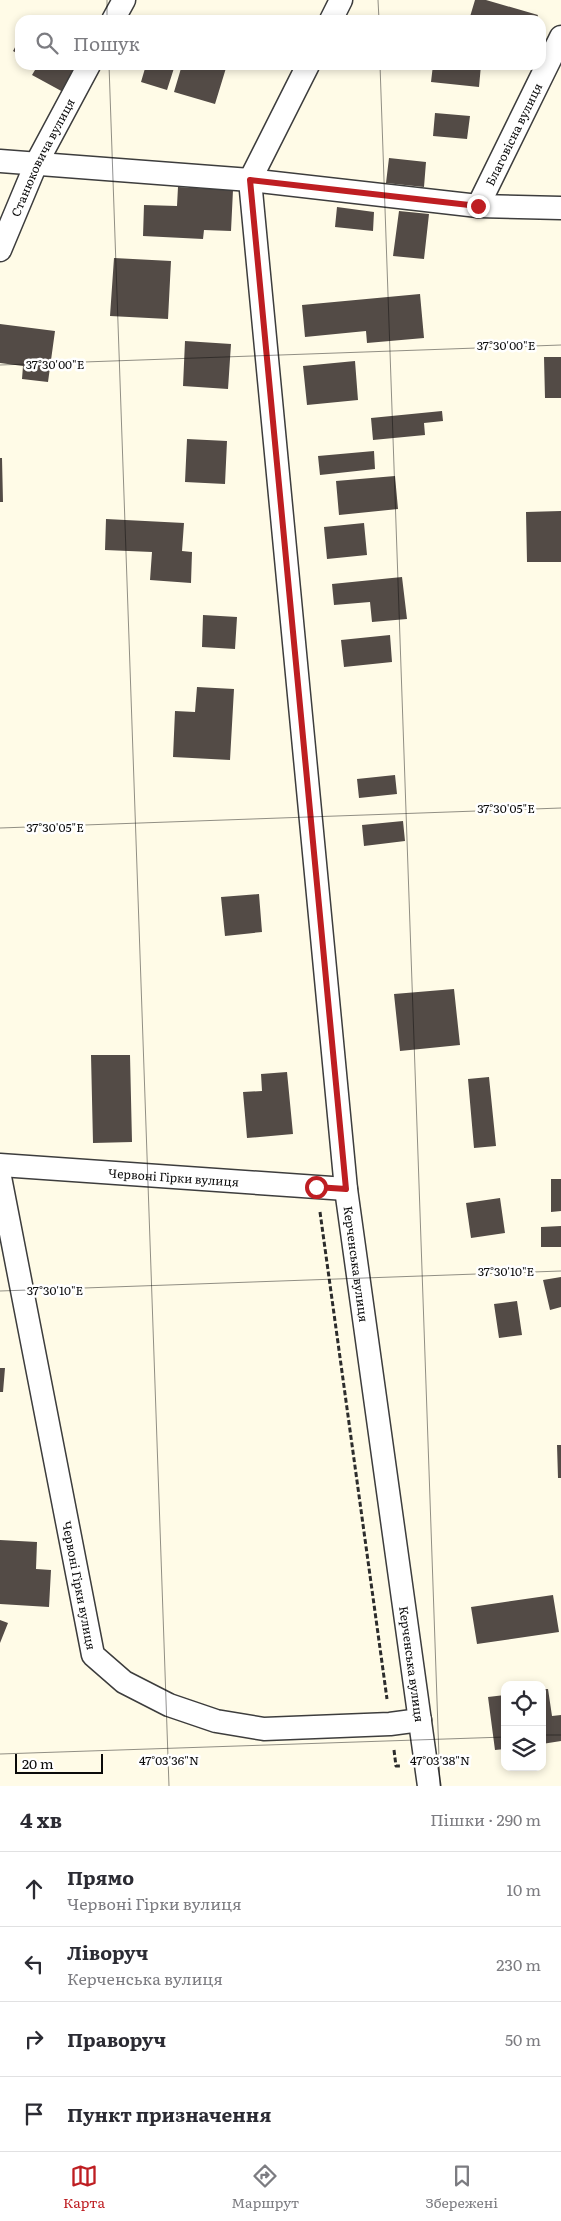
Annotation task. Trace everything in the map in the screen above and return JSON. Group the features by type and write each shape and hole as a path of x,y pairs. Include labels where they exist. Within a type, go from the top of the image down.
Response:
{"street":[{"path":"116,15 124,0"},
{"path":"334,15 341,0"},
{"name":"Благовісна вулиця","path":"546,68 561,37"},
{"name":"Станюковича вулиця","path":"0,250 36,164 86,70"},
{"path":"250,180 305,70"},
{"name":"Благовісна вулиця","path":"478,206 545,70"},
{"path":"0,161 250,180 478,206 561,208"},
{"name":"Керченська вулиця","path":"250,180 346,1189 429,1786"},
{"name":"Червоні Гірки вулиця","path":"0,1165 346,1189"},
{"name":"Червоні Гірки вулиця","path":"0,1177 93,1655 124,1682 169,1706 216,1722 264,1730 390,1724 420,1720"}],"path":[{"path":"316,1187 396,1766"}],"building":[{"path":"475,0 486,0 538,15 470,15"},
{"path":"35,70 77,70 65,93 32,75"},
{"path":"145,70 173,70 167,90 141,82"},
{"path":"181,70 225,70 215,104 174,92"},
{"path":"432,70 481,70 479,87 431,82"},
{"path":"435,113 470,116 467,139 433,136"},
{"path":"389,158 426,162 424,187 386,183"},
{"path":"178,187 233,190 231,231 204,230 203,239 143,236 144,205 177,206"},
{"path":"337,207 374,212 373,231 335,227"},
{"path":"399,211 429,214 424,259 393,256"},
{"path":"114,258 171,261 168,319 110,316"},
{"path":"420,294 424,338 367,343 366,331 305,337 302,305"},
{"path":"0,324 55,331 48,382 22,379 23,366 0,363"},
{"path":"185,341 231,344 228,389 183,386"},
{"path":"544,357 561,357 561,398 545,398"},
{"path":"355,361 358,400 307,405 303,366"},
{"path":"442,411 443,421 424,423 425,435 373,440 371,418"},
{"path":"187,439 227,441 225,484 185,482"},
{"path":"374,451 375,469 320,475 318,456"},
{"path":"0,458 2,458 3,502 0,502"},
{"path":"395,476 398,509 339,515 336,481"},
{"path":"561,511 561,562 527,562 526,512"},
{"path":"106,519 184,523 182,551 192,552 191,583 150,580 152,552 105,550"},
{"path":"364,523 367,555 327,559 324,527"},
{"path":"402,577 407,619 372,622 370,602 334,605 332,584"},
{"path":"203,615 237,617 235,649 202,647"},
{"path":"390,635 392,662 344,667 341,640"},
{"path":"197,687 234,689 230,760 173,757 175,711 195,712"},
{"path":"395,775 397,794 359,798 357,779"},
{"path":"403,821 405,841 364,846 362,825"},
{"path":"259,894 262,932 225,936 221,897"},
{"path":"454,989 460,1045 400,1051 394,994"},
{"path":"91,1055 130,1055 132,1142 93,1143"},
{"path":"287,1072 293,1134 247,1138 243,1092 262,1091 261,1074"},
{"path":"489,1077 496,1146 474,1148 468,1079"},
{"path":"551,1179 561,1179 561,1211 551,1212"},
{"path":"500,1198 505,1233 471,1238 466,1203"},
{"path":"561,1226 561,1247 541,1247 541,1227"},
{"path":"561,1277 561,1307 550,1310 543,1280"},
{"path":"517,1301 522,1335 499,1338 494,1304"},
{"path":"0,1368 5,1368 3,1392 0,1392"},
{"path":"557,1445 561,1445 561,1478 558,1478"},
{"path":"0,1540 37,1542 36,1569 51,1570 49,1607 0,1604"},
{"path":"553,1595 559,1632 477,1644 471,1607"},
{"path":"0,1620 8,1623 0,1643"},
{"path":"546,1689 548,1689 552,1716 561,1715 561,1741 546,1743"},
{"path":"501,1695 501,1749 495,1750 488,1697"}],"route":[{"path":"316,1187 346,1189 250,180 478,206"}]}
